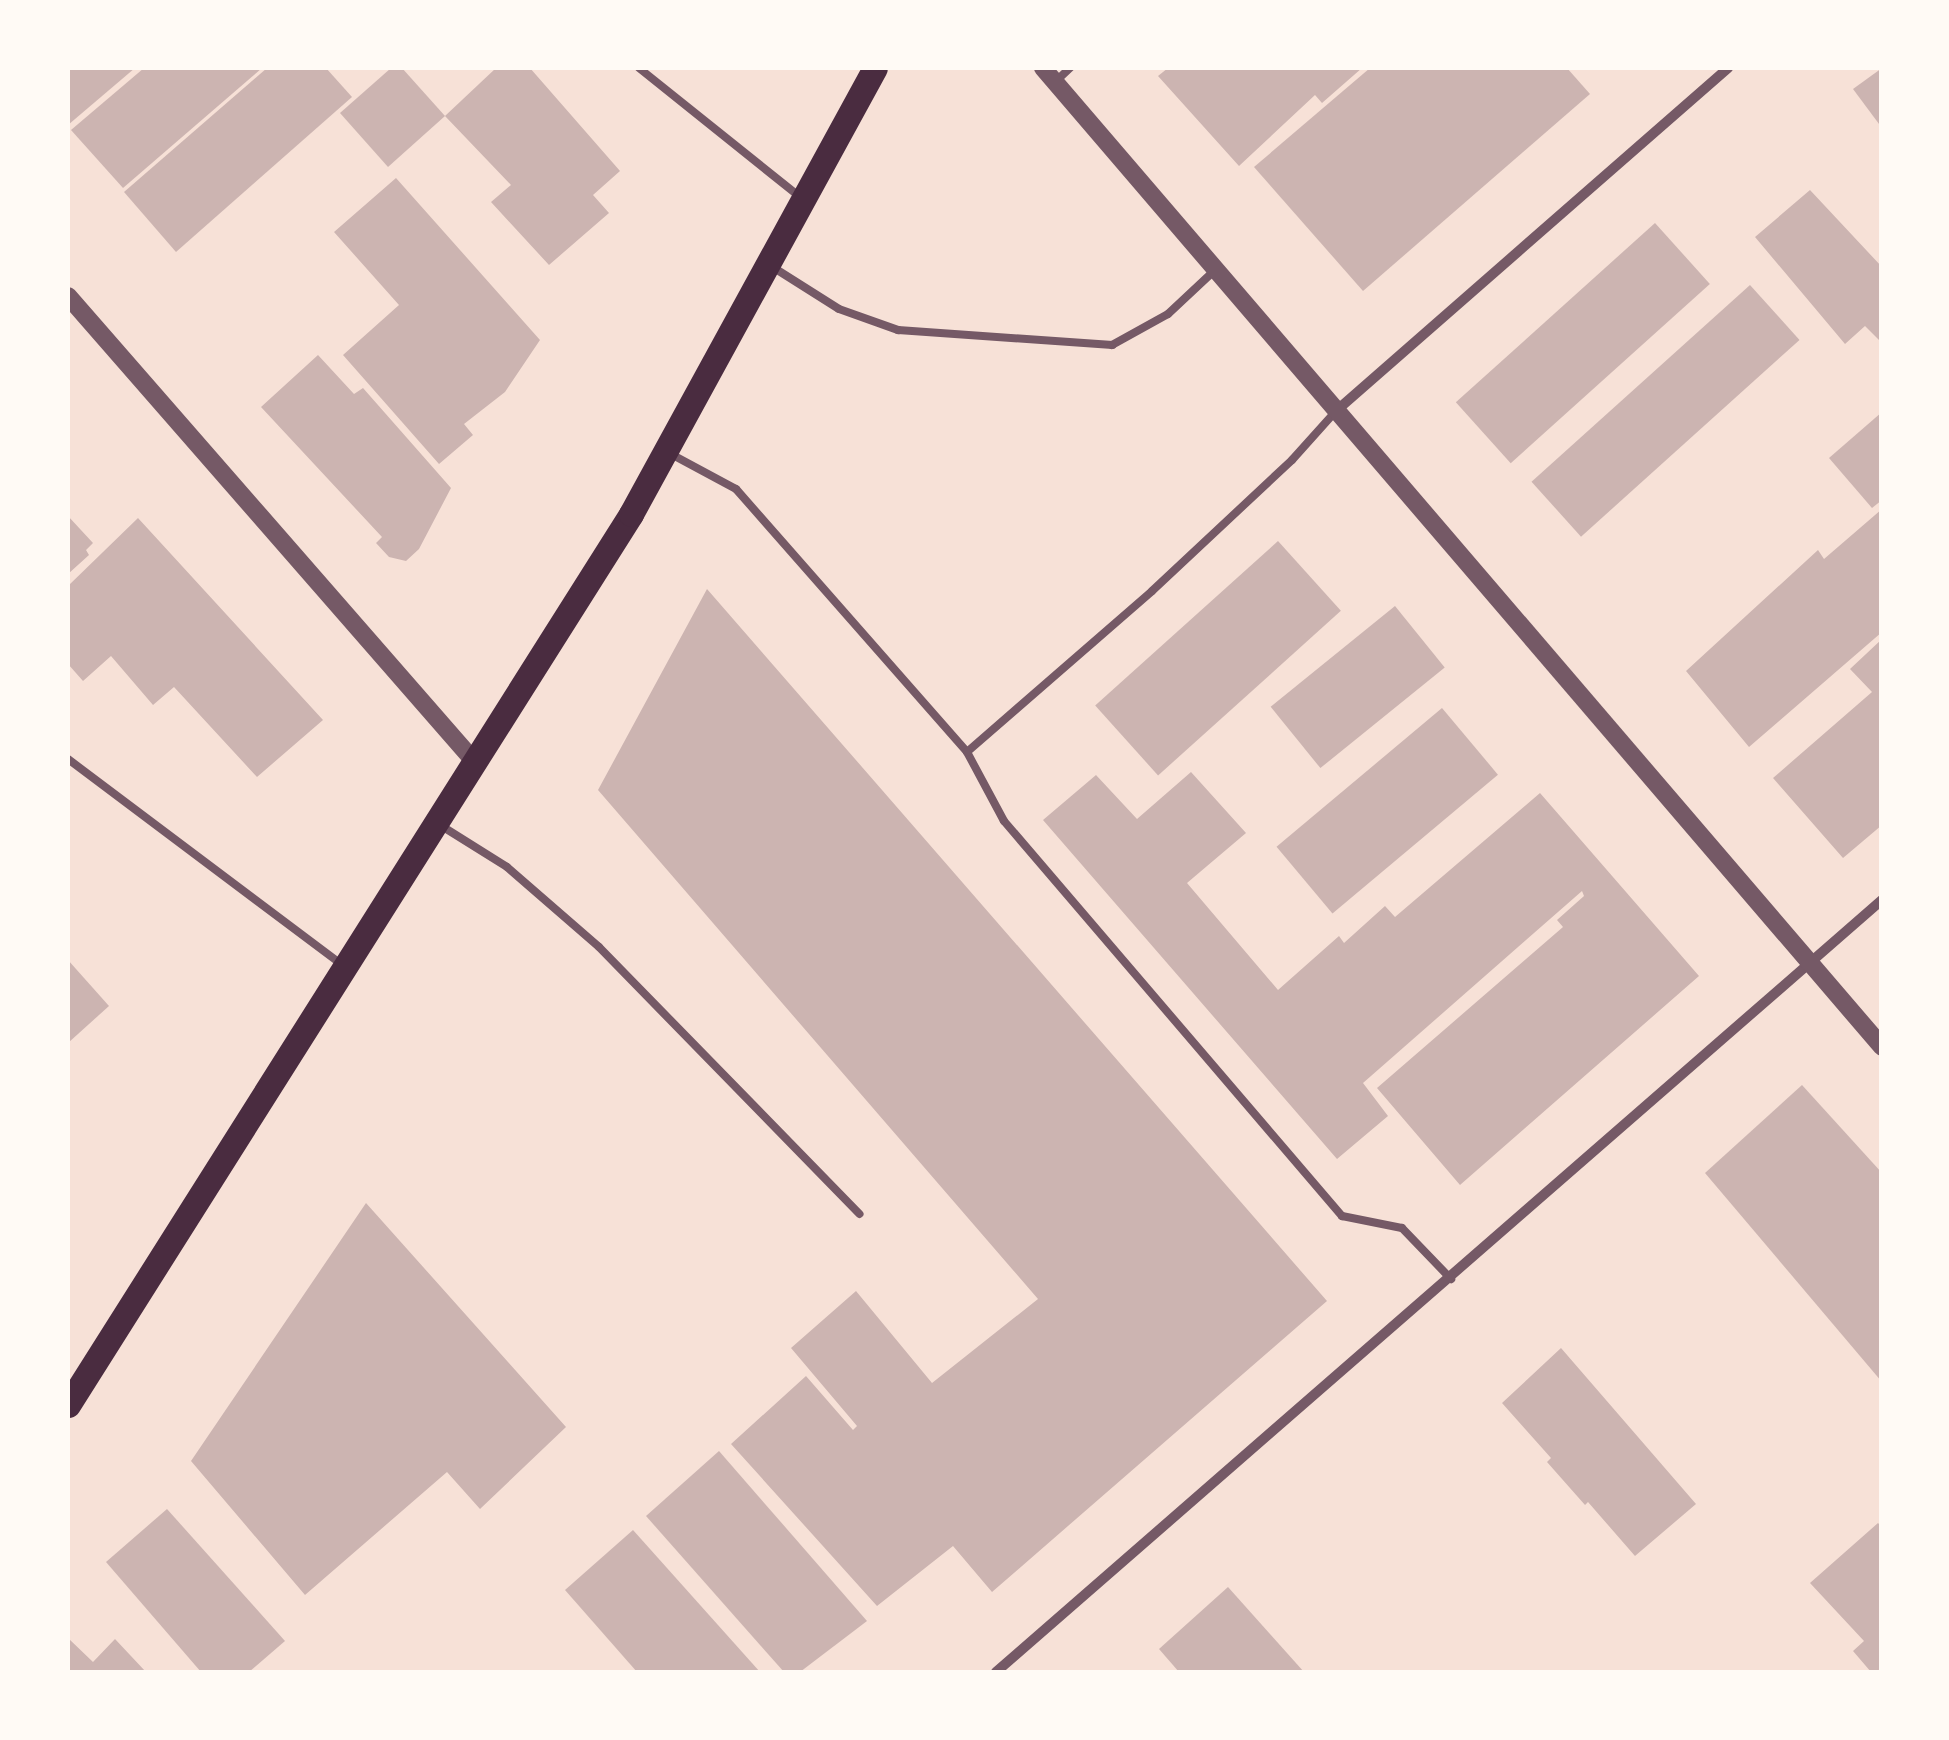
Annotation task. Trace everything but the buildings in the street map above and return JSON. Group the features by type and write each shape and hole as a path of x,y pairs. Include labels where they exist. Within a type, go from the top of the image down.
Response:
{"main road":[{"path":"68,1405 665,451 875,68"}],"street":[{"path":"1336,410 1728,68"},
{"path":"1049,75 1882,1047"},
{"path":"68,296 474,761"},
{"path":"996,1672 1882,900"}],"lane":[{"path":"638,68 803,199"},
{"path":"1049,75 1070,68"},
{"path":"767,264 839,308 898,330 1112,345 1168,314 1216,269"},
{"path":"967,752 1152,591 1292,460 1336,410"},
{"path":"665,451 736,490 967,752 1004,821 1342,1216 1402,1228 1451,1278"},
{"path":"68,759 346,966"},
{"path":"436,822 507,867 599,946 860,1214"}]}
